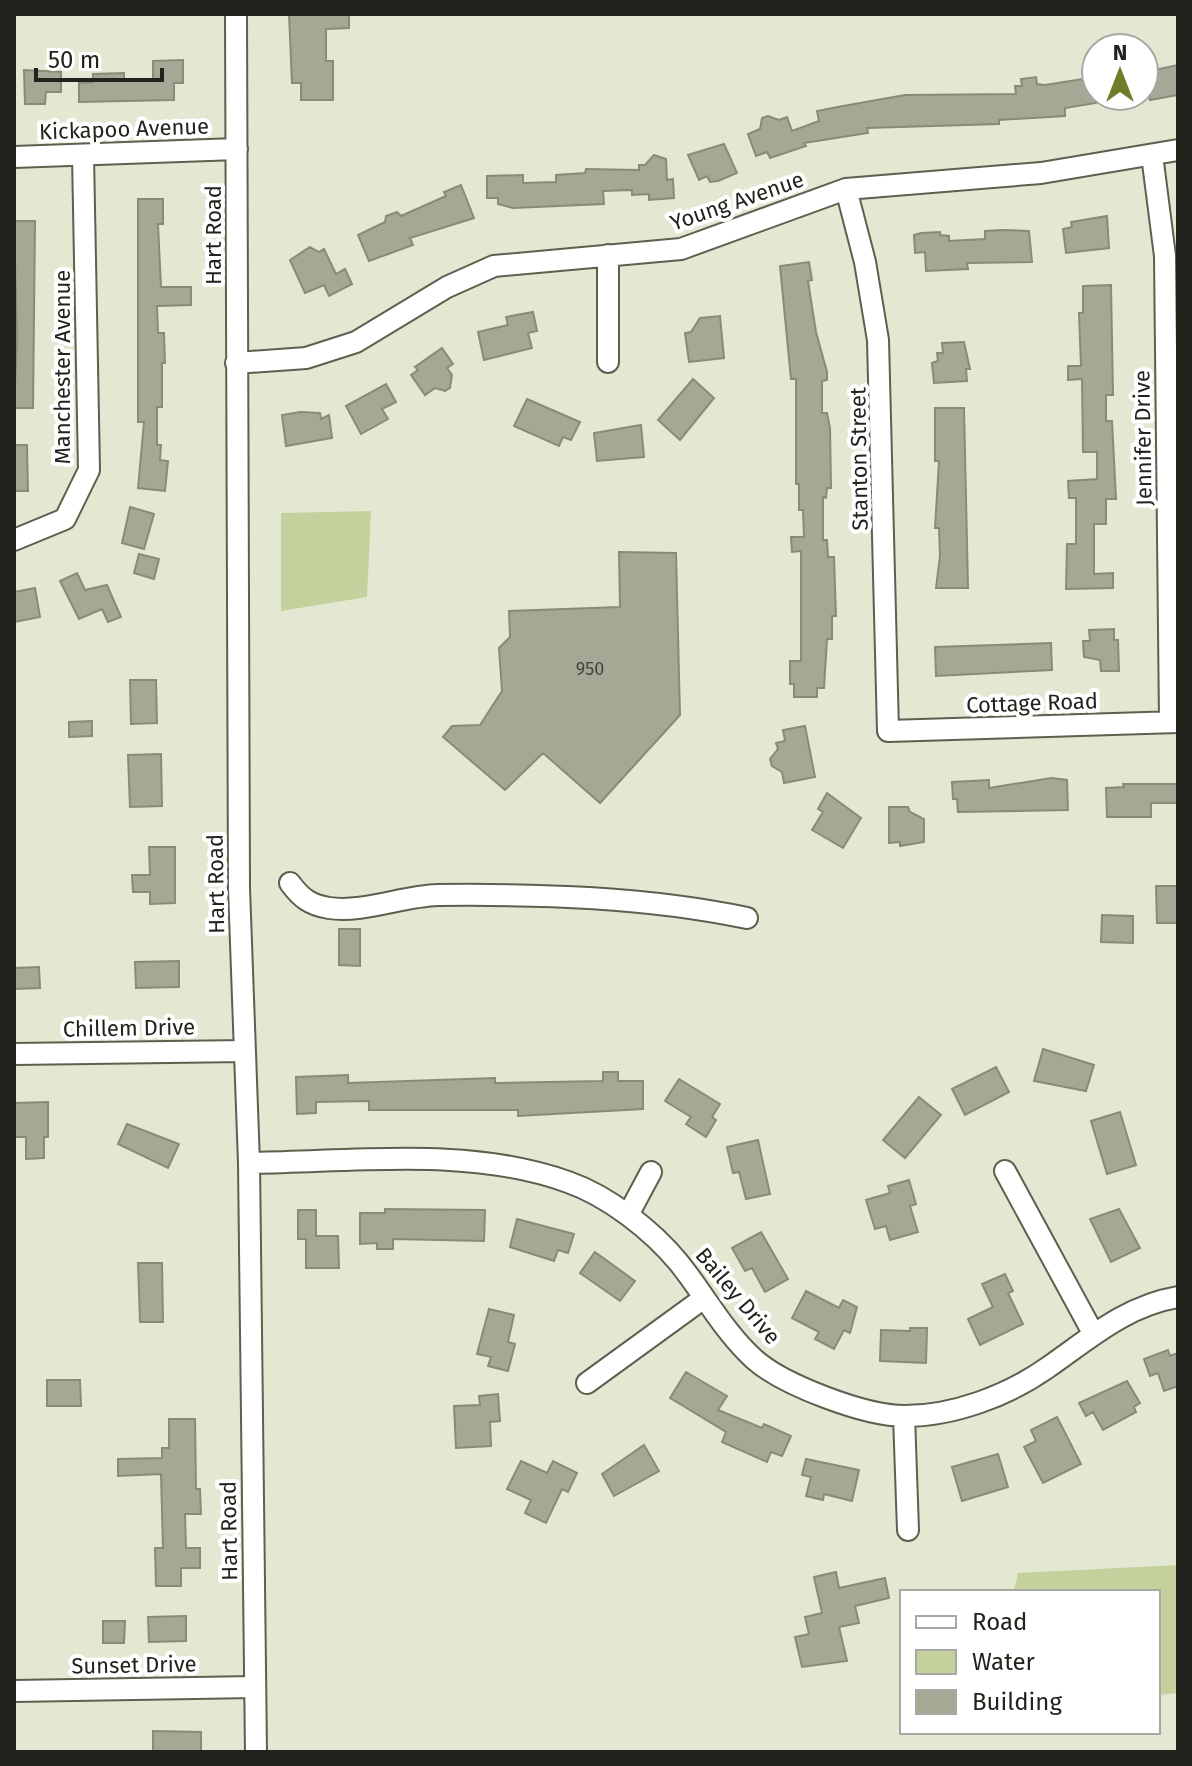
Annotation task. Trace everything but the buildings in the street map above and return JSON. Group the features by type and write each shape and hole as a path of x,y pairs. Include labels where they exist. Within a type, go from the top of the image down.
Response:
{"street":[{"name":"Hart Road","path":"236,14 239,888 249,1163 256,1752"},
{"name":"Kickapoo Avenue","path":"14,157 237,149"},
{"name":"Young Avenue","path":"236,363 306,358 356,342 447,287 494,266 681,249 846,189 1041,173 1178,150"},
{"name":"Manchester Avenue","path":"14,540 65,519 89,470 83,155"},
{"name":"Jennifer Drive","path":"1152,155 1165,256 1174,722"},
{"name":"Stanton Street","path":"846,189 865,262 878,340 888,731"},
{"path":"608,255 608,362"},
{"name":"Cottage Road","path":"888,731 1174,722"},
{"path":"290,883 300,897 332,909 435,895 574,896 701,908 747,918"},
{"name":"Chillem Drive","path":"14,1054 245,1051"},
{"name":"Bailey Drive","path":"249,1163 482,1160 569,1182 628,1215 678,1262 755,1360 826,1399 864,1410 904,1416 951,1409 1009,1390 1128,1313 1178,1297"},
{"path":"1005,1171 1093,1333"},
{"path":"628,1215 651,1172"},
{"path":"587,1383 704,1298"},
{"path":"904,1416 908,1530"},
{"name":"Sunset Drive","path":"14,1691 255,1687"}],"water":[{"path":"371,511 367,597 281,611 281,513"},
{"path":"1178,1565 1178,1693 1160,1695 1160,1590 1014,1590 1018,1573"}]}
